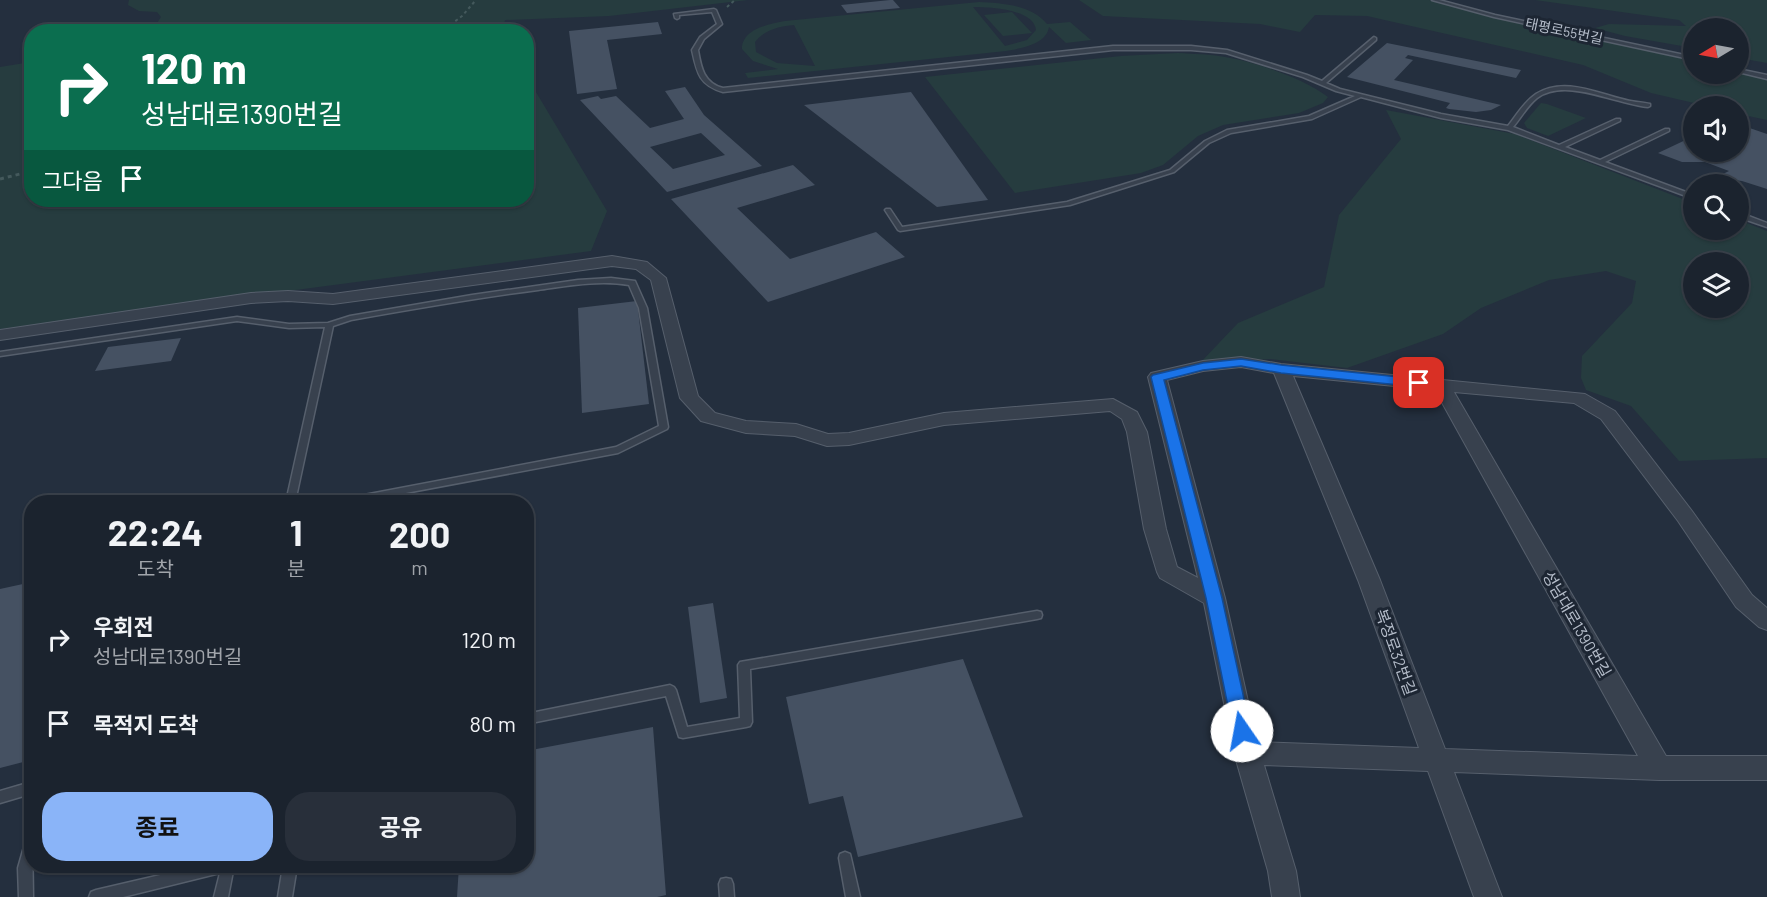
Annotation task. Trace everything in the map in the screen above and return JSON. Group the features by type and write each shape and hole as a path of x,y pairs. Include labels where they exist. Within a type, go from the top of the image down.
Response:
{"street":[{"path":"0,335 251,298 288,296 333,299 585,263 612,261 641,265 658,278 689,398 708,417 746,427 796,430 827,440 838,440 944,419 1113,405 1130,416 1137,432 1155,529 1168,572 1214,598"},
{"path":"1286,897 1282,871 1247,753 1214,598 1158,377 1203,366 1241,362 1281,369 1578,398 1608,415 1744,601 1767,621"},
{"name":"복정로32번길","path":"1281,369 1370,580 1488,897"},
{"name":"성남대로1390번길","path":"1442,386 1659,768"},
{"path":"1247,753 1659,768 1767,768"}],"lane":[{"name":"태평로55번길","path":"1434,0 1494,16 1683,57"},
{"path":"677,18 676,14 714,10 720,24 702,38 695,50 702,80 706,85 723,90 1113,48 1227,52 1267,63 1359,96 1441,116 1509,128 1683,193"},
{"path":"1322,84 1374,39"},
{"path":"1749,73 1767,77"},
{"path":"1509,128 1535,97 1553,89 1575,89 1635,104 1648,105"},
{"path":"888,210 900,229 1068,204 1172,171 1207,142 1229,131 1310,118 1359,96"},
{"path":"1559,147 1618,120"},
{"path":"1600,162 1667,130"},
{"path":"1749,218 1767,225"},
{"path":"0,354 237,319 289,326 329,325 350,318 523,289 606,281 632,283 643,308 664,427 618,450 380,495"},
{"path":"293,495 329,325"},
{"path":"534,717 670,690 683,733 746,722 744,665 1037,615"},
{"path":"0,797 24,790"},
{"path":"845,858 854,897"},
{"path":"25,873 26,897"},
{"path":"96,897 197,873"},
{"path":"221,897 225,873"},
{"path":"285,897 289,873"}],"path":[{"path":"452,24 476,0"},
{"path":"0,179 24,173"}],"green space":[{"path":"129,0 748,0 609,16 505,20 504,24 156,24 161,17 157,12 139,11 128,5"},
{"path":"1079,0 1429,0 1683,59 1683,84 1749,84 1749,74 1767,78 1767,120 1749,116 1749,96 1683,96 1683,100 1651,93 1583,65 1367,16 1315,15 1300,32 1260,24 1103,16"},
{"path":"1535,0 1767,0 1767,63 1749,60 1749,18 1683,18 1683,23 1679,20"},
{"path":"988,2 1025,9 1047,24 1070,22 1091,40 1066,43 1049,27 1047,33 1038,42 1006,51 748,78 745,73 778,69 753,61 742,49 746,37 758,29 785,21","holes":["973,7 1020,13 1033,23 1036,30 1027,40 1005,46","794,25 815,66 777,63 756,52 755,42 763,34"]},
{"path":"1012,12 1032,33 1003,36 984,15"},
{"path":"1609,24 1683,26 1683,46 1595,28"},
{"path":"1178,53 1219,56 1250,63 1306,83 1328,97 1323,103 1299,113 1223,125 1198,136 1163,165 1141,173 1015,193 925,77 1121,56"},
{"path":"24,63 24,207 534,207 534,89 607,211 591,251 0,329 0,67"},
{"path":"1541,103 1586,118 1548,136 1527,128 1524,123"},
{"path":"1386,110 1515,134 1683,199 1683,240 1749,240 1749,224 1767,231 1767,458 1679,461 1631,406 1586,390 1581,378 1582,356 1632,303 1636,281 1606,271 1549,280 1481,308 1443,334 1347,368 1270,359 1200,363 1238,323 1324,287 1339,215 1401,139"}],"building":[{"path":"893,0 900,8 847,13 841,5"},
{"path":"658,22 662,34 607,40 617,89 577,94 569,31"},
{"path":"1387,43 1521,70 1516,78 1408,55 1405,58 1413,60 1394,80 1501,105 1491,110 1476,112 1449,109 1446,108 1450,103 1347,77"},
{"path":"685,87 704,115 762,166 667,192 580,100 598,96 601,99 616,96 650,128 684,119 665,91","holes":["701,133 725,155 673,169 650,147"]},
{"path":"911,92 988,200 937,207 804,105"},
{"path":"1749,128 1767,134 1767,189 1749,183 1749,174 1723,174 1729,171 1705,162 1749,162"},
{"path":"1683,141 1683,162 1658,153"},
{"path":"793,165 815,185 737,208 790,259 876,232 905,257 768,302 671,199"},
{"path":"637,301 649,404 582,413 578,308"},
{"path":"181,338 171,361 95,371 108,347"},
{"path":"24,584 24,762 0,768 0,589"},
{"path":"713,603 727,698 700,703 688,607"},
{"path":"963,659 1023,817 858,857 843,796 809,804 786,697"},
{"path":"653,727 666,895 657,897 457,897 459,873 534,873 534,749"}],"route":[{"path":"1242,731 1214,598 1158,377 1203,366 1241,362 1281,369 1419,383"}]}
